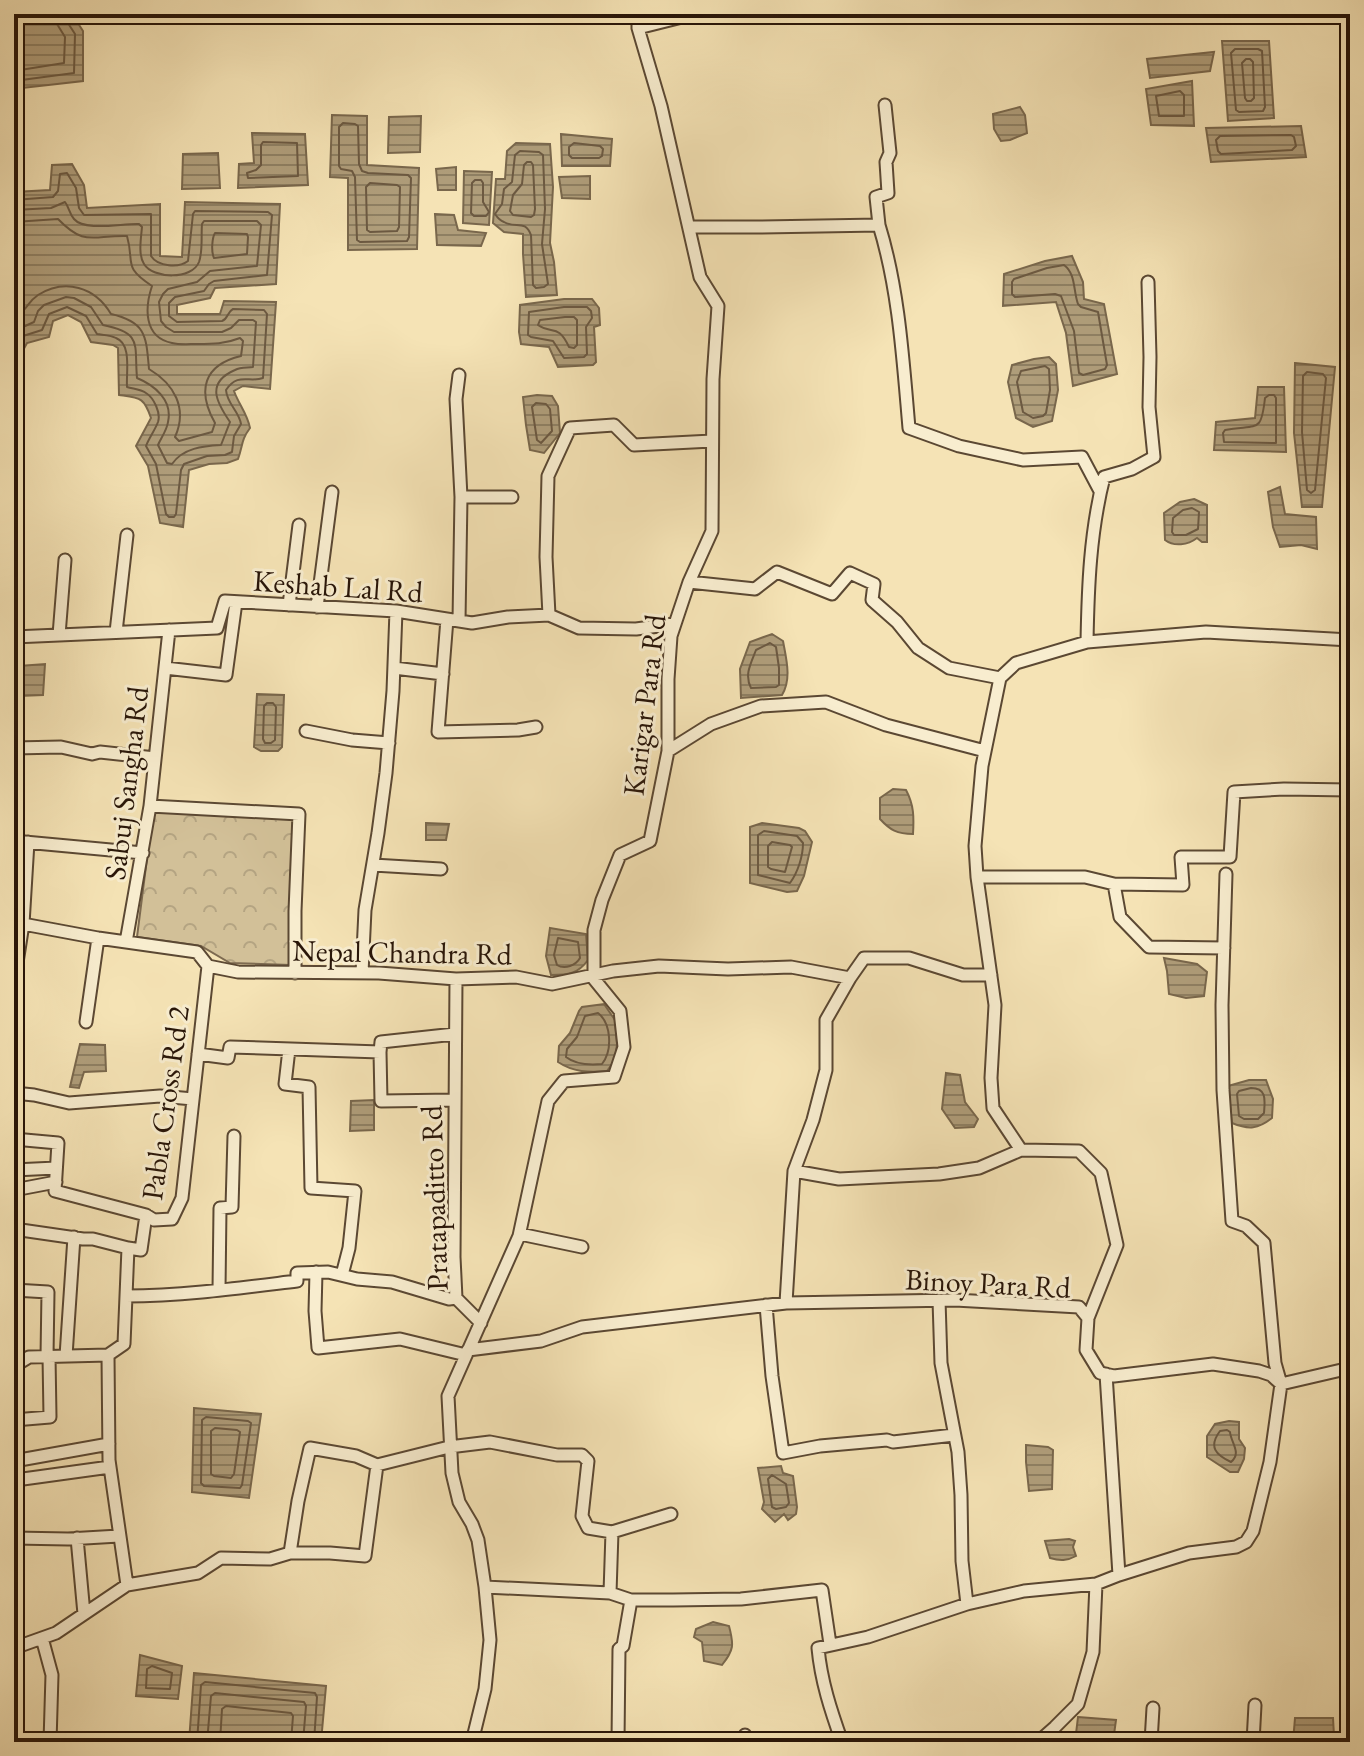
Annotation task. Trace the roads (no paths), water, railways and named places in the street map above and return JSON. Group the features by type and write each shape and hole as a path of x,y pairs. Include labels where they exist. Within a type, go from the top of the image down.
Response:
{"street":[{"name":"Karigar Para Rd","path":"593,975 594,930 620,855 650,841 668,751 668,679 674,624 712,531 713,379 718,306 700,277 661,106 638,28 638,14"},
{"path":"638,28 694,14"},
{"path":"885,105 890,153 886,162 888,193 876,197 899,327 909,428 959,446 1023,460 1082,457 1100,491"},
{"path":"689,227 879,225"},
{"path":"1087,642 1088,576 1104,477 1132,469 1154,457 1149,407 1148,282"},
{"path":"459,375 456,399 461,497 453,620 443,674 438,732 536,727"},
{"path":"549,615 546,557 548,476 570,428 614,425 634,445 712,441"},
{"path":"317,607 332,492"},
{"path":"461,497 512,497"},
{"path":"289,605 299,525"},
{"path":"116,632 127,535"},
{"path":"59,635 65,560"},
{"path":"689,582 755,589 777,572 832,594 850,573 874,584 872,600 897,622 918,648 949,668 1000,678"},
{"name":"Keshab Lal Rd","path":"14,637 217,628 225,601 396,611 472,623 549,615 579,628 636,629 674,624"},
{"path":"165,668 226,675 236,602"},
{"path":"362,973 365,910 389,743 396,611"},
{"name":"Sabuj Sangha Rd","path":"126,942 150,806 169,630"},
{"path":"1021,1150 993,1108 991,1078 995,1005 975,846 985,751 1000,678 1016,663 1087,642 1206,632 1350,640"},
{"path":"394,668 443,674"},
{"path":"668,751 711,724 761,706 826,702 886,725 985,751"},
{"path":"306,731 389,743"},
{"path":"14,748 61,747 92,754 100,752 155,758"},
{"path":"977,877 1085,877 1114,884 1183,885 1181,857 1230,857 1234,792 1350,790"},
{"path":"150,806 299,814 295,973"},
{"path":"14,841 143,853"},
{"path":"14,982 23,924 28,842"},
{"path":"373,865 441,869"},
{"path":"842,1742 829,1705 818,1648 868,1637 967,1604 1024,1591 1096,1584 1189,1553 1236,1547 1246,1542 1253,1531 1270,1462 1281,1384 1275,1363 1264,1243 1246,1226 1232,1221 1223,1090 1226,874"},
{"path":"1114,884 1120,917 1149,947 1224,948"},
{"name":"Pabla Cross Rd 2","path":"23,924 197,952 208,966 182,1198 172,1219 154,1220 146,1215 141,1250 128,1248"},
{"path":"86,1022 98,938"},
{"path":"786,1303 794,1171 813,1120 826,1070 826,1020 850,978 864,958 909,958 963,975 991,975"},
{"name":"Nepal Chandra Rd","path":"208,966 238,972 362,973 456,979 516,977 552,984 613,971 659,966 728,969 791,967 850,978"},
{"path":"481,1323 520,1234 548,1101 564,1081 614,1077 624,1047 620,1011 593,975"},
{"name":"Pratapaditto Rd","path":"456,979 456,1298 481,1323 448,1396 449,1447 455,1491 478,1540 490,1640 485,1689 472,1742"},
{"path":"454,1100 381,1101 380,1052 381,1042 455,1034"},
{"path":"198,1054 228,1058 230,1047 380,1052"},
{"path":"289,1049 285,1084 309,1087 311,1188 355,1191 349,1248 342,1275"},
{"path":"14,1093 69,1103 160,1096 193,1099"},
{"path":"219,1290 220,1208 232,1207 234,1136"},
{"path":"14,1139 58,1143 55,1191 146,1215"},
{"path":"794,1171 839,1179 939,1174 979,1168 1021,1150 1079,1151 1101,1173 1117,1245 1088,1318"},
{"path":"14,1170 56,1168"},
{"path":"14,1190 56,1182"},
{"path":"14,1229 93,1239 128,1248 124,1344 108,1355 29,1357 14,1366"},
{"path":"520,1234 582,1247"},
{"path":"66,1356 74,1237"},
{"path":"316,1272 318,1348 400,1339 467,1352"},
{"path":"126,1296 168,1296 297,1281 297,1273 328,1272 357,1279 392,1282 449,1299 456,1298"},
{"path":"14,1290 48,1292 50,1417 14,1420"},
{"path":"939,1300 941,1363 958,1452 962,1561 967,1604"},
{"name":"Binoy Para Rd","path":"467,1352 541,1341 582,1327 766,1305 939,1300 1079,1307 1088,1318 1086,1350 1100,1373 1106,1374"},
{"path":"766,1305 783,1453 820,1446 954,1435"},
{"path":"108,1355 110,1467 127,1585"},
{"path":"1119,1575 1106,1374 1114,1376 1213,1364 1259,1371 1271,1375 1281,1384"},
{"path":"1281,1384 1350,1368"},
{"path":"290,1553 310,1448 356,1456 377,1465 449,1447 490,1442 557,1455 582,1455 588,1461 582,1516 588,1528 612,1532 671,1514"},
{"path":"14,1461 109,1444"},
{"path":"14,1648 56,1633 127,1585 198,1573 221,1558 270,1559 290,1553 365,1556 377,1465"},
{"path":"23,1479 110,1467"},
{"path":"610,1593 612,1532"},
{"path":"14,1538 119,1536"},
{"path":"77,1538 84,1614"},
{"path":"1038,1742 1078,1704 1093,1652 1096,1584"},
{"path":"485,1587 610,1593 631,1600 741,1599 822,1590 830,1644"},
{"path":"618,1742 619,1649 623,1646 631,1600"},
{"path":"42,1638 52,1675 50,1742"},
{"path":"1253,1742 1255,1705"},
{"path":"1151,1742 1153,1708"}],"water":[{"path":"14,14 72,14 83,31 83,81 14,89"},
{"path":"1222,41 1269,41 1274,118 1228,121"},
{"path":"1214,52 1210,71 1150,78 1147,59"},
{"path":"1192,81 1194,126 1151,125 1146,89"},
{"path":"1020,107 1025,115 1027,133 1001,141 994,129 993,114"},
{"path":"332,115 367,116 367,165 419,168 417,249 348,250 348,178 330,177"},
{"path":"421,116 420,152 388,153 389,117"},
{"path":"1301,126 1306,157 1211,162 1206,128"},
{"path":"252,133 305,134 308,185 238,188 239,164 254,163"},
{"path":"561,134 612,139 610,166 562,166"},
{"path":"516,143 550,144 553,187 550,243 557,295 526,297 523,234 504,232 493,223 496,179 505,179 507,151"},
{"path":"218,153 220,188 182,189 183,154"},
{"path":"72,164 84,185 87,208 160,204 160,256 182,257 185,202 280,204 276,284 215,288 210,298 177,305 177,314 220,314 224,301 276,302 270,389 243,386 234,391 250,428 238,459 189,470 183,527 160,523 148,466 136,446 151,418 140,400 119,395 118,348 91,342 81,322 68,315 53,321 49,337 27,343 20,356 14,355 14,192 50,190 52,165"},
{"path":"456,167 456,190 438,190 436,169"},
{"path":"464,171 492,172 489,225 463,223"},
{"path":"590,176 590,199 562,198 559,177"},
{"path":"435,214 454,215 458,230 486,233 481,246 437,245"},
{"path":"1072,256 1083,282 1084,299 1104,304 1117,374 1073,386 1066,333 1056,302 1003,306 1004,274"},
{"path":"592,299 599,308 600,325 594,327 596,362 593,365 558,367 549,347 521,344 520,305"},
{"path":"1049,357 1056,364 1058,390 1052,421 1033,427 1016,418 1008,382 1012,365"},
{"path":"1295,363 1335,367 1322,507 1302,507 1294,433"},
{"path":"1258,387 1284,387 1286,452 1214,450 1216,422 1255,418"},
{"path":"552,396 558,406 560,433 544,453 530,450 526,425 523,397"},
{"path":"1280,487 1285,514 1316,517 1317,549 1301,545 1280,547 1273,527 1268,492"},
{"path":"1194,499 1207,505 1207,542 1197,538 1185,544 1165,540 1164,513 1180,502"},
{"path":"772,634 783,641 787,668 785,689 782,695 741,698 740,669 750,642"},
{"path":"45,664 43,695 19,696 19,666"},
{"path":"257,694 284,695 282,747 278,751 261,751 254,747"},
{"path":"893,789 906,790 909,796 913,811 913,834 894,831 880,819 880,798"},
{"path":"426,823 449,824 446,840 426,840"},
{"path":"762,823 799,828 812,842 797,891 787,892 750,883 750,827"},
{"path":"550,928 586,934 588,960 576,971 551,975 546,956"},
{"path":"1164,958 1197,964 1207,972 1204,996 1186,998 1169,994"},
{"path":"604,1004 615,1020 617,1044 615,1060 607,1071 581,1071 558,1062 559,1046 570,1033 582,1007"},
{"path":"80,1044 105,1045 106,1071 84,1072 79,1088 70,1087"},
{"path":"946,1073 960,1075 965,1102 978,1119 974,1127 955,1128 942,1109"},
{"path":"1249,1080 1266,1080 1273,1099 1272,1118 1253,1127 1243,1127 1232,1123 1228,1086"},
{"path":"374,1100 374,1130 350,1131 351,1101"},
{"path":"194,1408 261,1414 249,1498 192,1492"},
{"path":"1239,1422 1239,1439 1245,1448 1238,1472 1230,1472 1207,1457 1207,1436 1215,1424"},
{"path":"1026,1445 1053,1450 1052,1489 1029,1491"},
{"path":"781,1466 783,1473 793,1476 797,1507 796,1514 788,1520 784,1514 775,1522 762,1509 764,1502 758,1468"},
{"path":"1045,1541 1075,1541 1076,1556 1063,1560 1050,1558"},
{"path":"713,1622 729,1626 731,1633 731,1651 722,1665 704,1661 702,1642 694,1637 696,1629"},
{"path":"140,1655 182,1666 178,1699 136,1696"},
{"path":"194,1673 326,1686 321,1742 189,1742"},
{"path":"1078,1717 1116,1720 1113,1742 1075,1742"},
{"path":"1295,1718 1333,1718 1334,1736 1318,1742 1293,1742"}]}
